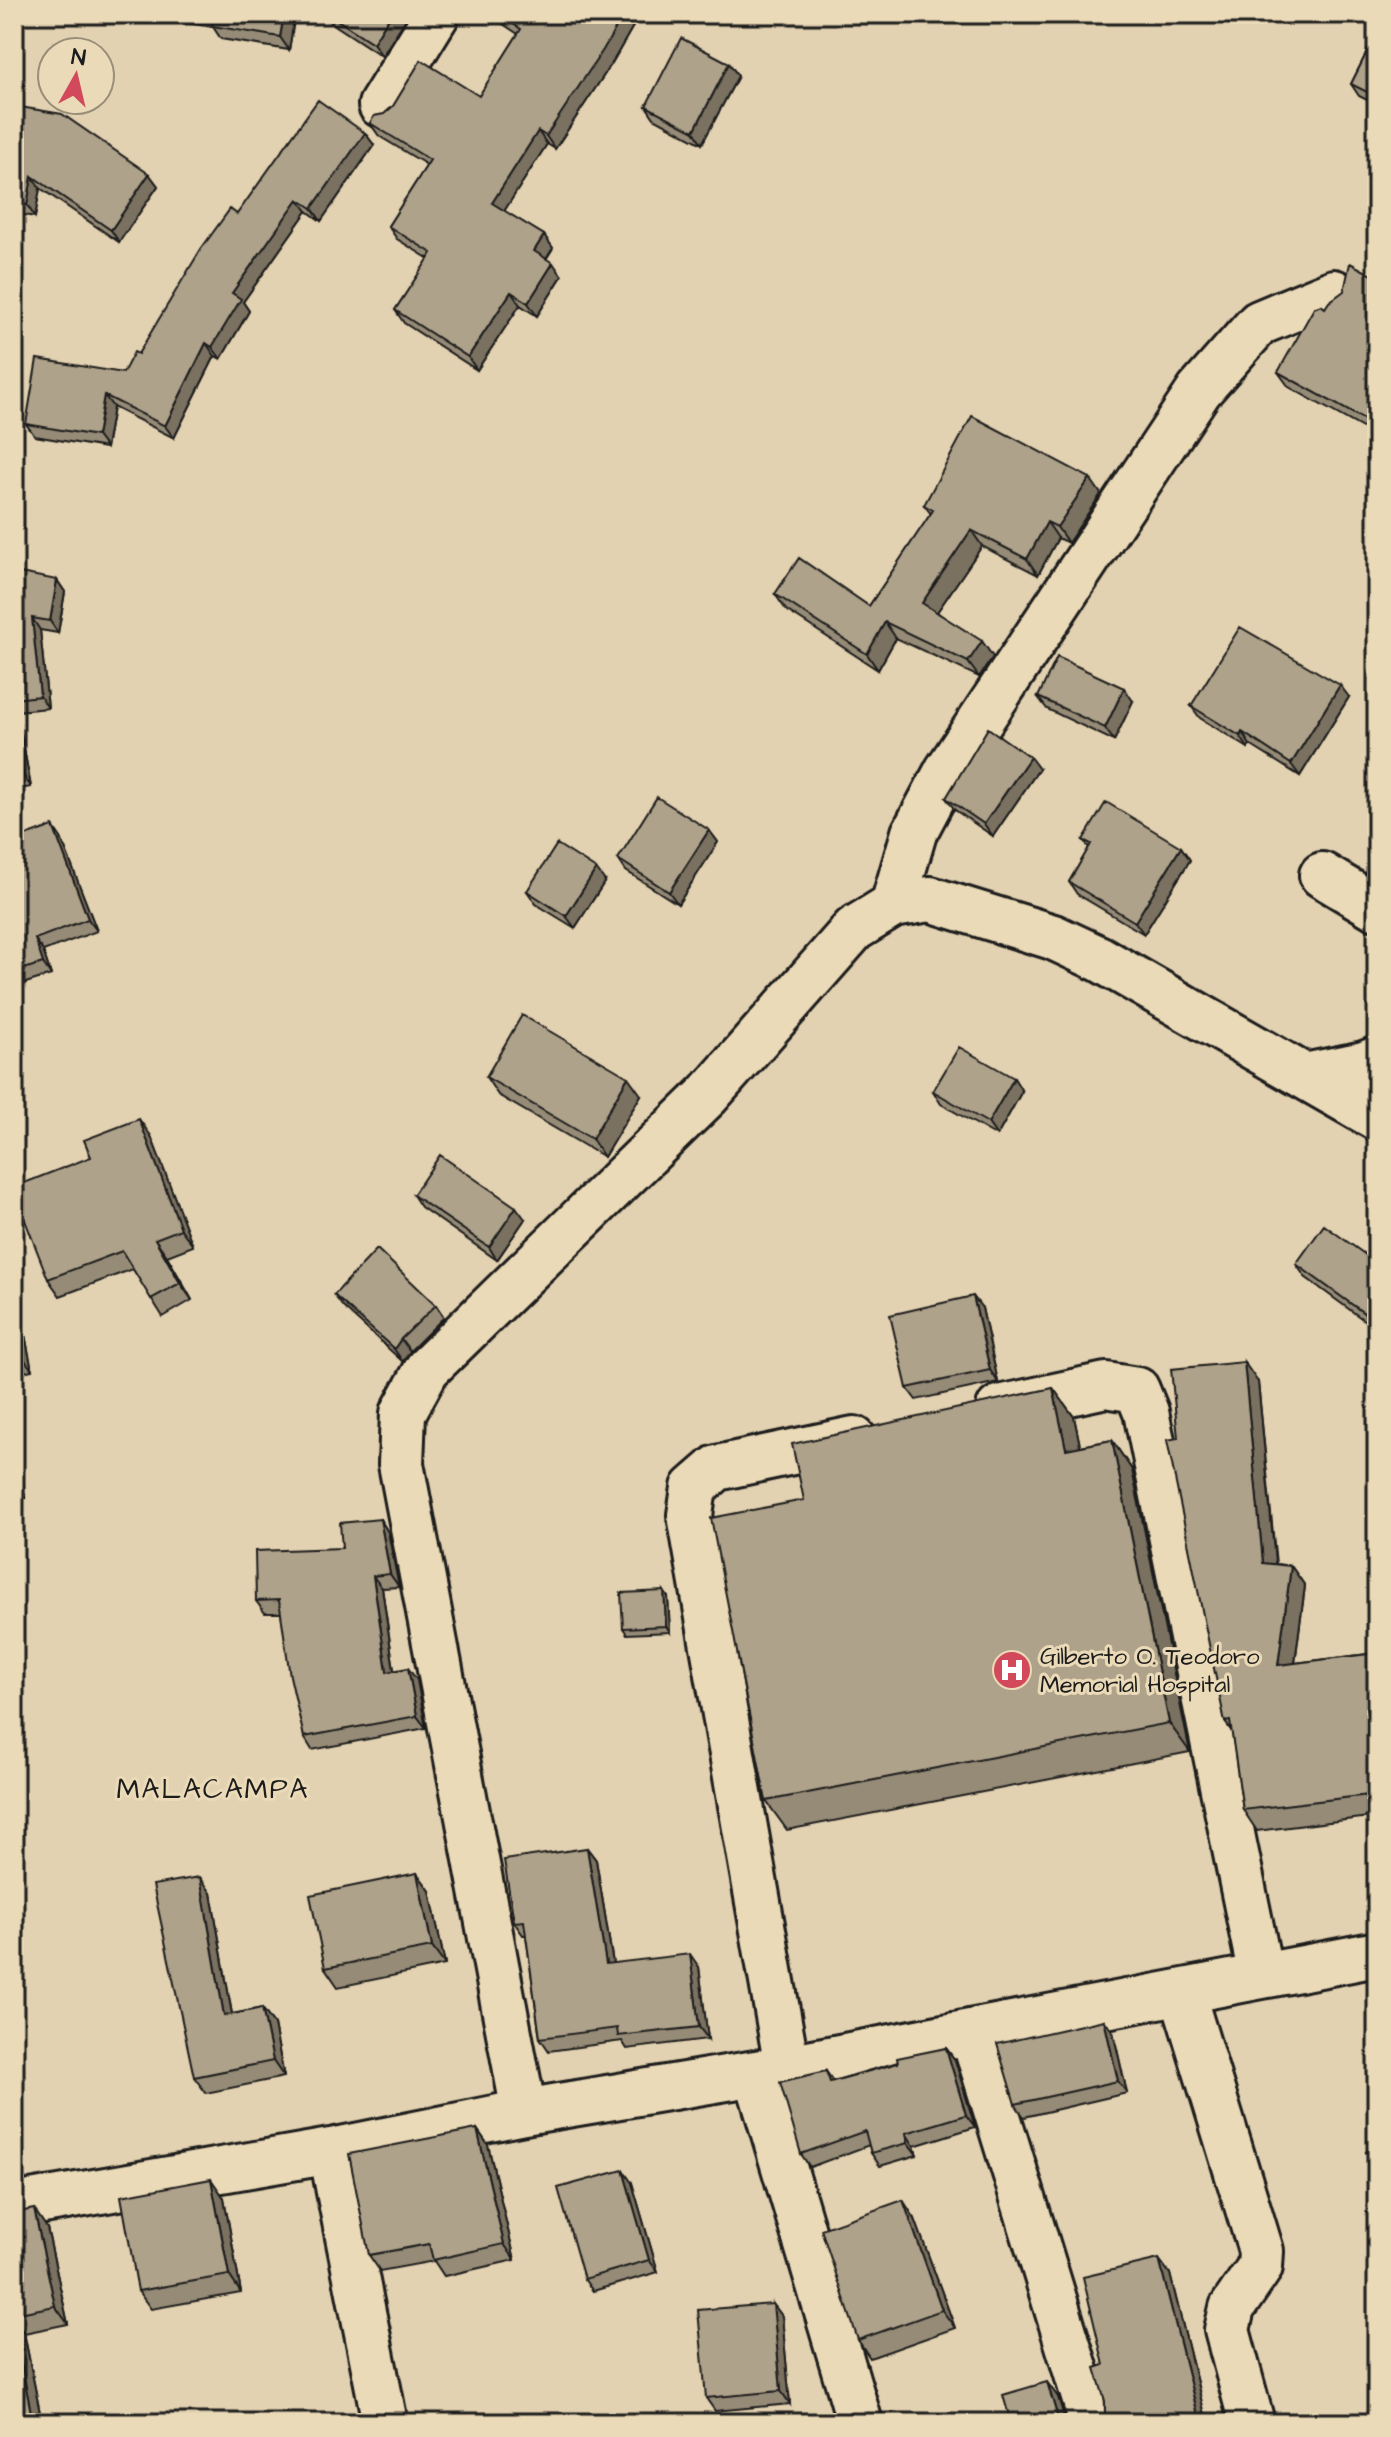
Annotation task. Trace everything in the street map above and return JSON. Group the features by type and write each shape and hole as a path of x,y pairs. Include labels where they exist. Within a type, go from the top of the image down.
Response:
{"street":[{"path":"381,105 437,14"},
{"path":"893,905 914,833 947,771 1199,391 1259,323 1334,292"},
{"path":"1322,875 1377,908"},
{"path":"524,2112 401,1464 403,1413 427,1369 708,1095 854,929 893,905 930,899 1053,937 1100,959 1377,1118"},
{"path":"1304,1076 1377,1059"},
{"path":"966,1415 1106,1385 1137,1390 1146,1412 1261,1976"},
{"path":"860,2423 771,2070 690,1515 694,1488 717,1468 888,1432"},
{"path":"14,2206 771,2070 1377,1954"},
{"path":"1182,1992 1261,2251 1260,2267 1232,2308 1227,2330 1252,2423"},
{"path":"972,2032 1092,2423"},
{"path":"331,2151 385,2423"}],"building":[{"path":"203,14 284,14 280,37 212,26 214,16"},
{"path":"328,14 391,14 373,43"},
{"path":"498,14 624,14 546,136 538,131 492,203 544,235 534,251 553,263 528,303 511,292 468,357 395,310 432,253 388,226 430,160 370,123 374,116 384,114 393,106 421,60 479,96 521,29"},
{"path":"1377,32 1377,97 1351,84"},
{"path":"681,38 729,63 694,131 646,106"},
{"path":"318,100 365,133 312,208 298,199 232,293 241,299 212,347 206,343 165,426 104,395 97,436 26,424 37,359 123,373 134,352 138,354 201,249 230,209 237,214"},
{"path":"14,106 36,110 36,116 65,116 149,174 111,230 32,176 27,205 14,203"},
{"path":"1350,263 1374,276 1377,270 1377,416 1372,424 1278,372 1314,308 1321,305 1325,308 1344,291"},
{"path":"972,416 1090,478 1057,527 1047,522 1027,559 971,530 922,603 982,641 968,662 885,622 867,654 775,594 799,558 869,606 933,510 924,505"},
{"path":"20,573 57,580 50,621 32,618 40,696 14,699 14,605"},
{"path":"1240,627 1340,685 1291,764 1242,732 1240,736 1191,706"},
{"path":"1057,657 1124,688 1105,728 1038,697"},
{"path":"988,728 1030,757 984,824 946,798"},
{"path":"14,729 23,775 14,777"},
{"path":"657,797 709,830 669,892 618,859"},
{"path":"1106,802 1181,847 1135,922 1069,882 1091,844 1083,840"},
{"path":"53,826 88,919 35,939 43,963 14,972 14,840"},
{"path":"557,844 596,869 566,916 527,891"},
{"path":"522,1015 628,1077 592,1139 486,1077"},
{"path":"959,1047 1014,1078 988,1123 933,1091"},
{"path":"139,1119 181,1229 155,1239 180,1283 151,1299 122,1251 48,1279 14,1187 91,1157 84,1140"},
{"path":"440,1155 516,1207 489,1247 413,1195"},
{"path":"1324,1225 1377,1263 1377,1295 1364,1313 1296,1264"},
{"path":"377,1249 436,1305 394,1349 334,1295"},
{"path":"973,1296 990,1370 907,1388 890,1315"},
{"path":"14,1325 19,1352 14,1353"},
{"path":"1244,1362 1263,1563 1291,1566 1278,1665 1377,1653 1377,1794 1243,1810 1230,1721 1225,1722 1167,1440 1178,1438 1171,1369"},
{"path":"1053,1388 1066,1449 1112,1440 1169,1723 766,1801 711,1518 804,1500 792,1444"},
{"path":"380,1519 390,1574 373,1576 387,1672 408,1668 417,1716 304,1737 290,1676 279,1600 256,1601 255,1551 342,1548 340,1523"},
{"path":"664,1591 666,1626 623,1628 621,1593"},
{"path":"587,1848 606,1964 690,1954 699,2027 618,2036 617,2028 540,2038 524,1921 514,1922 504,1860"},
{"path":"417,1873 432,1947 325,1968 310,1895"},
{"path":"200,1877 224,2016 262,2008 273,2061 194,2077 153,1885"},
{"path":"1104,2020 1118,2081 1015,2104 997,2044"},
{"path":"946,2048 966,2115 906,2133 908,2143 871,2153 865,2131 801,2154 780,2082 826,2071 830,2082 898,2063 897,2058"},
{"path":"477,2129 504,2244 433,2260 429,2244 369,2255 349,2154"},
{"path":"1377,2144 1377,2167 1366,2152"},
{"path":"623,2170 649,2260 584,2279 558,2188"},
{"path":"211,2179 229,2275 138,2291 121,2196"},
{"path":"903,2200 942,2310 858,2340 821,2229"},
{"path":"34,2209 55,2306 14,2314 14,2213"},
{"path":"1159,2259 1198,2415 1164,2423 1100,2423 1105,2414 1105,2401 1095,2368 1104,2365 1083,2277"},
{"path":"773,2304 781,2391 706,2398 698,2310"},
{"path":"14,2328 33,2423 14,2423"},
{"path":"1047,2382 1057,2415 1063,2423 1011,2423 1003,2395"}],"place":[{"name":"Gilberto O. Teodoro Memorial Hospital","path":"1012,1670"}],"district":[{"name":"MALACAMPA","path":"213,1788"}]}
